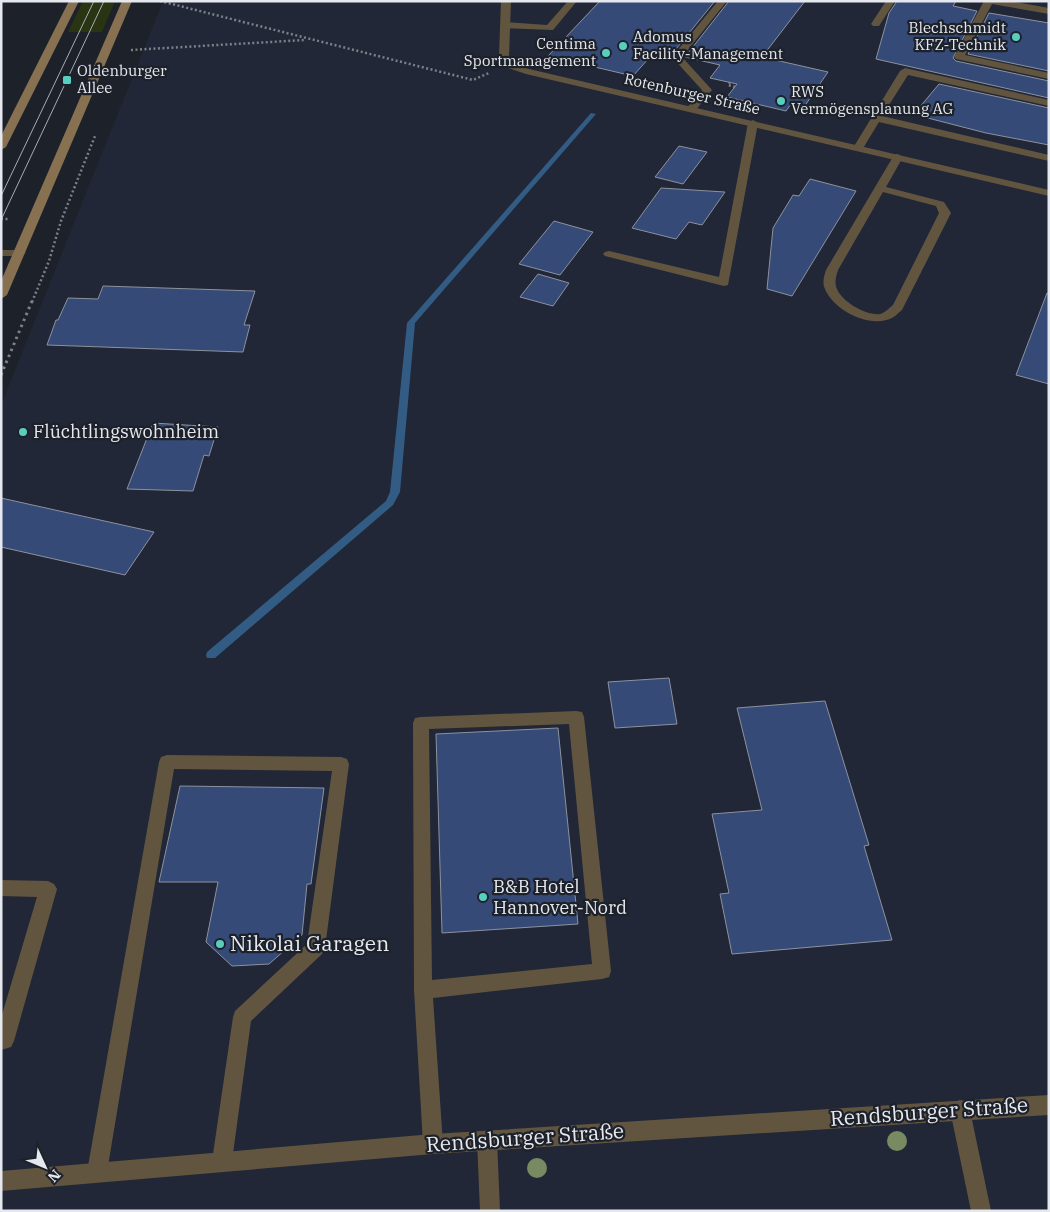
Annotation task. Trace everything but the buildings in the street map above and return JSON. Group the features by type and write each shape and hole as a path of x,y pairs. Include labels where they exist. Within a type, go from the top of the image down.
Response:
{"main road":[{"path":"1,147 74,1"},
{"path":"1,295 127,1"}],"street":[{"name":"Rotenburger Straße","path":"506,1 504,56 508,65 526,71 1049,193"},
{"path":"505,25 550,28 573,1"},
{"path":"691,109 707,90 677,57 724,1"},
{"path":"876,24 892,1"},
{"path":"1047,76 959,57 991,1 1049,11"},
{"path":"858,148 904,71 1049,103"},
{"path":"876,118 1049,158"},
{"path":"609,254 724,282 753,123"},
{"path":"880,188 940,204 945,213 898,307 884,317 876,317 865,315 843,304 834,296 829,281 832,270 898,157"},
{"path":"1,253 20,253"},
{"path":"423,990 602,971 576,717 421,723 423,990 433,1144"},
{"path":"98,1172 167,762 341,764 316,948 242,1017 222,1161"},
{"path":"1,888 48,889 7,1032 4,1041 1,1041"},
{"name":"Rendsburger Straße","path":"1,1182 222,1161 486,1140 960,1110 1048,1107"},
{"path":"960,1110 981,1211"},
{"path":"486,1140 490,1211"}],"path":[{"path":"160,1 473,80"},
{"path":"110,39 135,39 127,58"},
{"path":"131,50 310,39"},
{"path":"730,82 728,85 735,87"},
{"path":"1,375 49,261 61,221 98,131"}],"shaded area":[{"path":"163,1 1049,1 1049,1211 1,1211 1,405"}],"green space":[{"path":"83,1 115,1 102,32 68,32"}],"waterway":[{"path":"211,655 390,503 395,492 411,323 593,114"}],"tram line":[{"path":"1,196 94,1"},
{"path":"1,220 104,1"}],"place":[{"name":"Blechschmidt KFZ-Technik","path":"1016,37"},
{"name":"Adomus Facility-Management","path":"623,46"},
{"name":"Centima Sportmanagement","path":"606,53"},
{"name":"Oldenburger Allee","path":"67,80"},
{"name":"RWS Vermögensplanung AG","path":"781,101"},
{"name":"Flüchtlingswohnheim","path":"23,432"},
{"name":"B&B Hotel Hannover-Nord","path":"483,897"},
{"name":"Nikolai Garagen","path":"220,944"}]}
